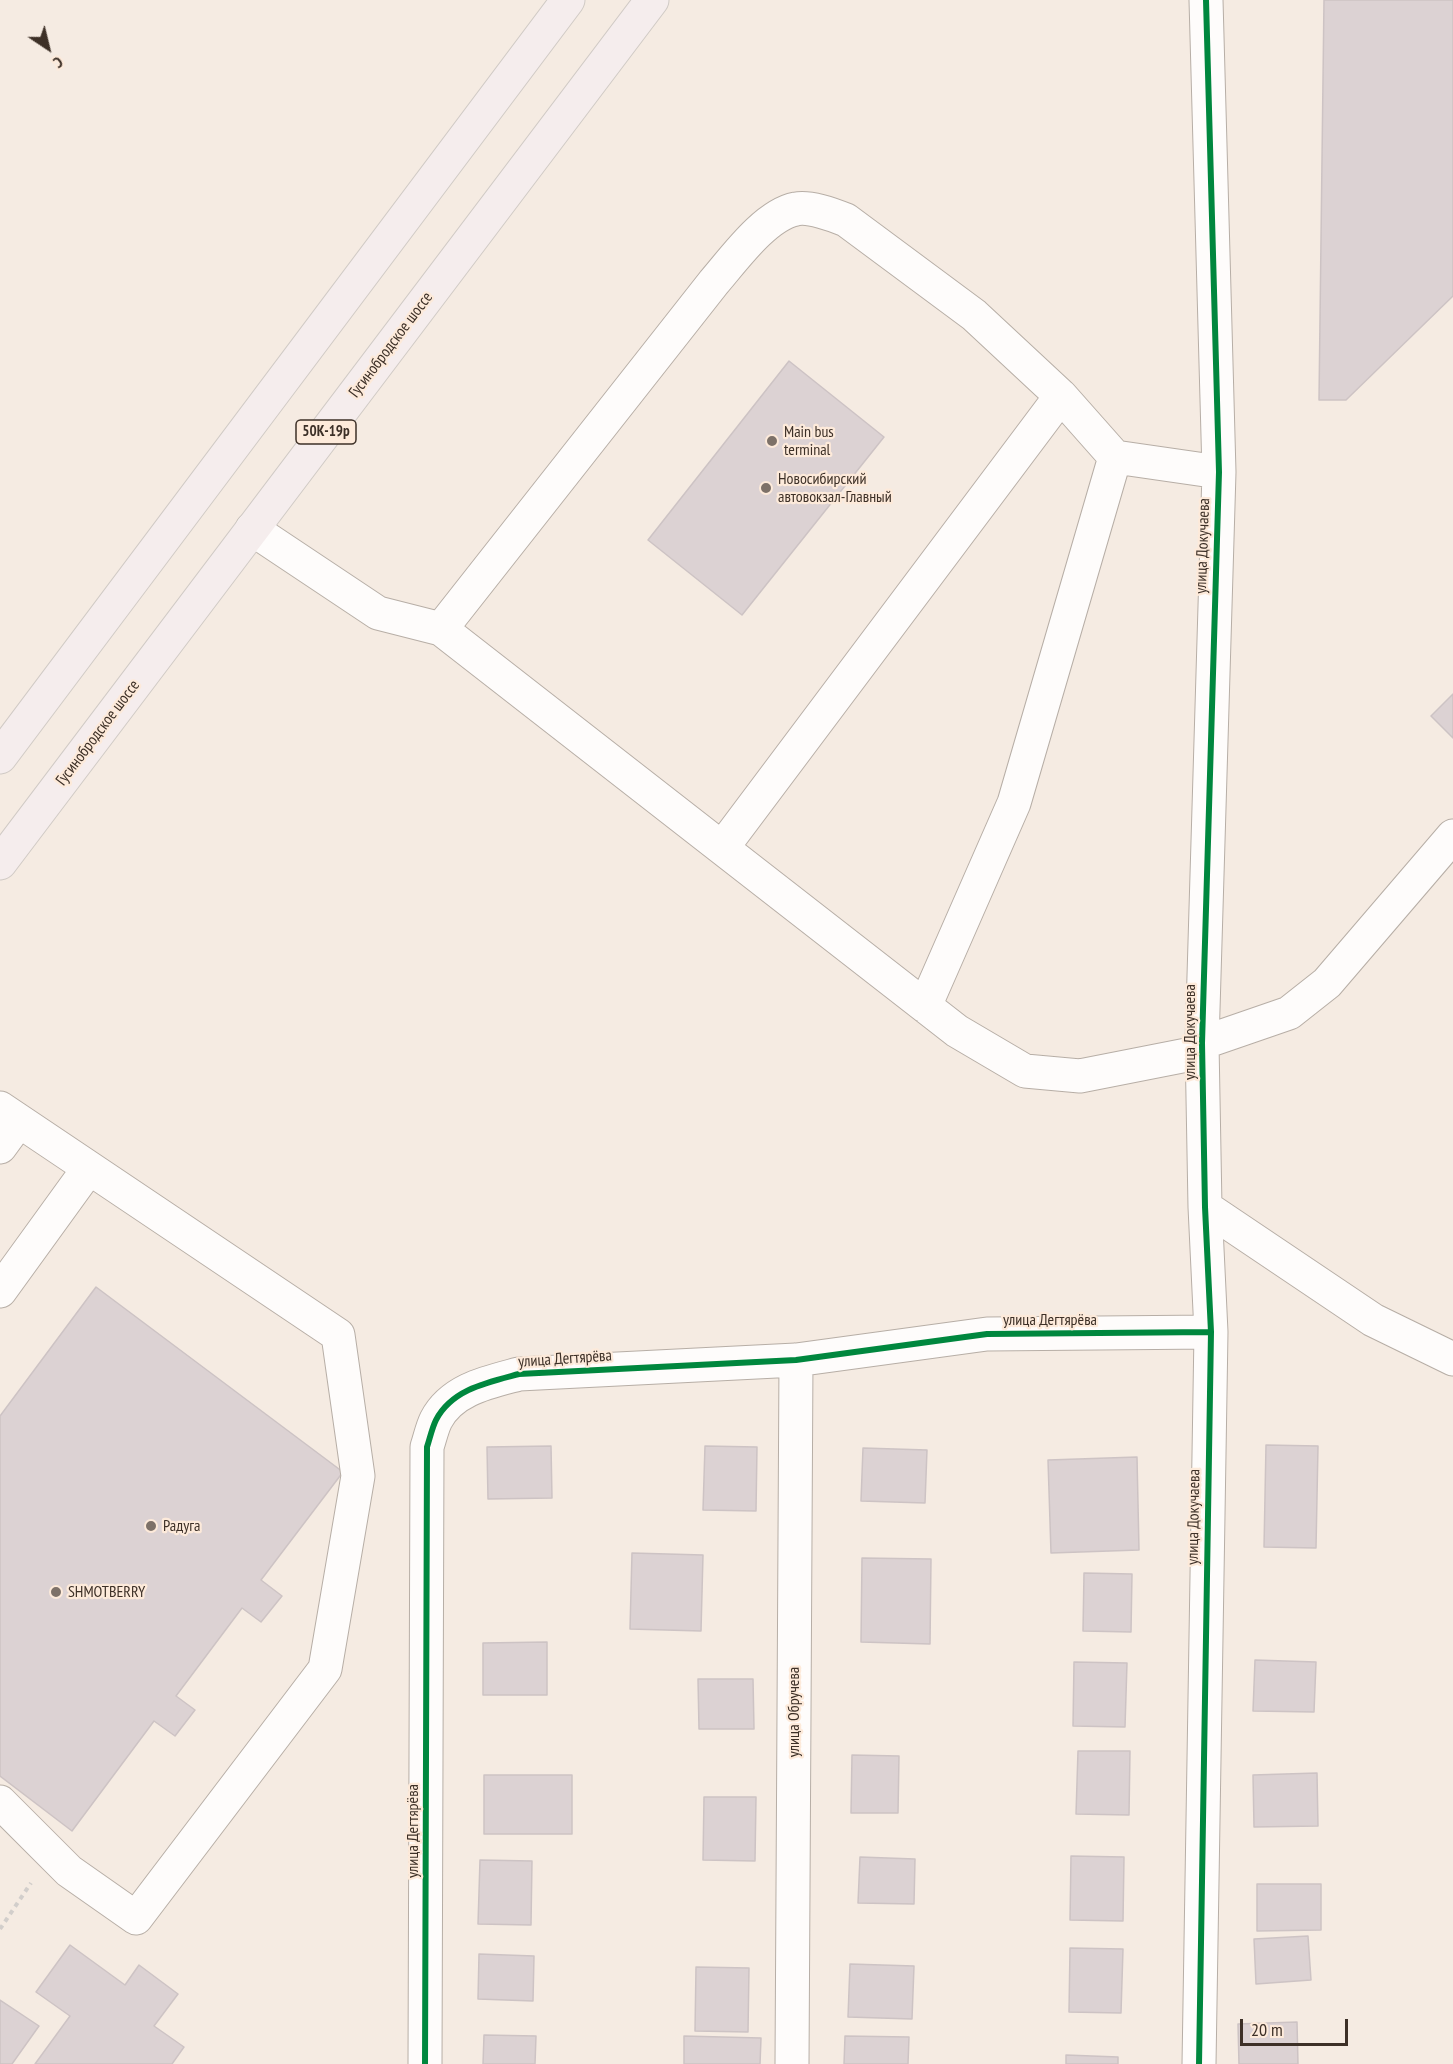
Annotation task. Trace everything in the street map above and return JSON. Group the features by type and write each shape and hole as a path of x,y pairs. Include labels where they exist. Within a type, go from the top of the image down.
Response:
{"main road":[{"path":"0,757 568,0"},
{"name":"Гусинобродское шоссе","path":"0,863 652,0"}],"street":[{"name":"улица Докучаева","path":"1198,2064 1211,1332 1205,1207 1202,1047 1219,472 1206,0"},
{"path":"441,629 714,282 774,218 797,208 827,213 846,220 974,315 1061,396 1115,457 1219,472"},
{"path":"722,849 1061,396"},
{"path":"925,1006 1014,803 1115,457"},
{"path":"252,530 378,613 441,629 957,1031 1025,1071 1080,1076 1202,1047 1289,1013 1327,983 1453,837"},
{"path":"0,1147 10,1115 338,1335 358,1476 325,1669 136,1918 69,1871 0,1802"},
{"path":"0,1291 89,1168"},
{"path":"1205,1207 1373,1320 1453,1359"},
{"name":"улица Дегтярёва","path":"425,2064 427,1447 437,1419 457,1395 485,1383 519,1374 796,1360 987,1334 1211,1332"},
{"name":"улица Обручева","path":"792,2064 796,1360"}],"path":[{"path":"0,1929 51,1852"}],"building":[{"path":"1324,0 1453,0 1453,296 1346,400 1319,400"},
{"name":"Новосибирский автовокзал-Главный","path":"789,361 884,437 742,615 648,540"},
{"path":"1453,694 1453,738 1431,716"},
{"name":"Радуга","path":"96,1287 343,1472 261,1580 282,1596 261,1622 242,1608 176,1696 195,1710 175,1736 154,1721 72,1831 0,1776 0,1416"},
{"path":"1266,1445 1318,1446 1316,1548 1264,1547"},
{"path":"551,1446 552,1498 488,1499 487,1447"},
{"path":"705,1446 757,1447 756,1511 703,1510"},
{"path":"863,1448 927,1450 925,1503 861,1501"},
{"path":"1137,1457 1139,1550 1051,1553 1048,1460"},
{"path":"632,1553 703,1555 701,1631 630,1629"},
{"path":"862,1558 931,1559 930,1644 861,1642"},
{"path":"1084,1573 1132,1574 1131,1632 1083,1631"},
{"path":"547,1642 547,1695 483,1695 483,1643"},
{"path":"1255,1660 1316,1662 1314,1712 1253,1711"},
{"path":"1074,1662 1127,1663 1125,1727 1073,1726"},
{"path":"698,1679 753,1679 754,1729 699,1729"},
{"path":"1078,1751 1130,1751 1129,1815 1076,1814"},
{"path":"852,1755 899,1756 898,1813 851,1813"},
{"path":"1317,1773 1318,1826 1254,1827 1253,1775"},
{"path":"484,1775 572,1775 572,1834 484,1834"},
{"path":"704,1797 756,1797 755,1861 703,1860"},
{"path":"1071,1856 1124,1857 1123,1921 1070,1920"},
{"path":"860,1857 915,1859 914,1904 858,1903"},
{"path":"480,1860 532,1861 531,1925 478,1924"},
{"path":"1257,1884 1321,1884 1321,1930 1257,1931"},
{"path":"1308,1936 1311,1980 1256,1984 1254,1939"},
{"path":"70,1945 125,1985 139,1965 178,1994 154,2026 184,2047 172,2064 35,2064 70,2016 36,1992"},
{"path":"1070,1948 1123,1949 1121,2013 1069,2012"},
{"path":"479,1954 534,1956 533,2001 478,1999"},
{"path":"850,1964 914,1966 912,2019 848,2017"},
{"path":"696,1967 749,1968 748,2032 695,2031"},
{"path":"0,2000 39,2026 12,2064 0,2064"},
{"path":"1297,2022 1298,2064 1239,2064 1238,2024"},
{"path":"484,2035 536,2036 535,2064 483,2064"},
{"path":"684,2036 761,2038 760,2064 684,2064"},
{"path":"845,2036 909,2037 908,2064 844,2064"},
{"path":"1066,2055 1118,2057 1118,2064 1066,2064"}],"cycle path":[{"path":"1199,2064 1211,1332 1205,1207 1202,1043 1219,472 1206,0"},
{"path":"425,2064 427,1447 436,1420 443,1409 472,1388 519,1374 796,1360 987,1334 1211,1332"}],"place":[{"name":"Main bus terminal","path":"772,441"},
{"name":"Новосибирский автовокзал-Главный","path":"766,488"},
{"name":"Радуга","path":"151,1526"},
{"name":"SHMOTBERRY","path":"56,1592"}]}
